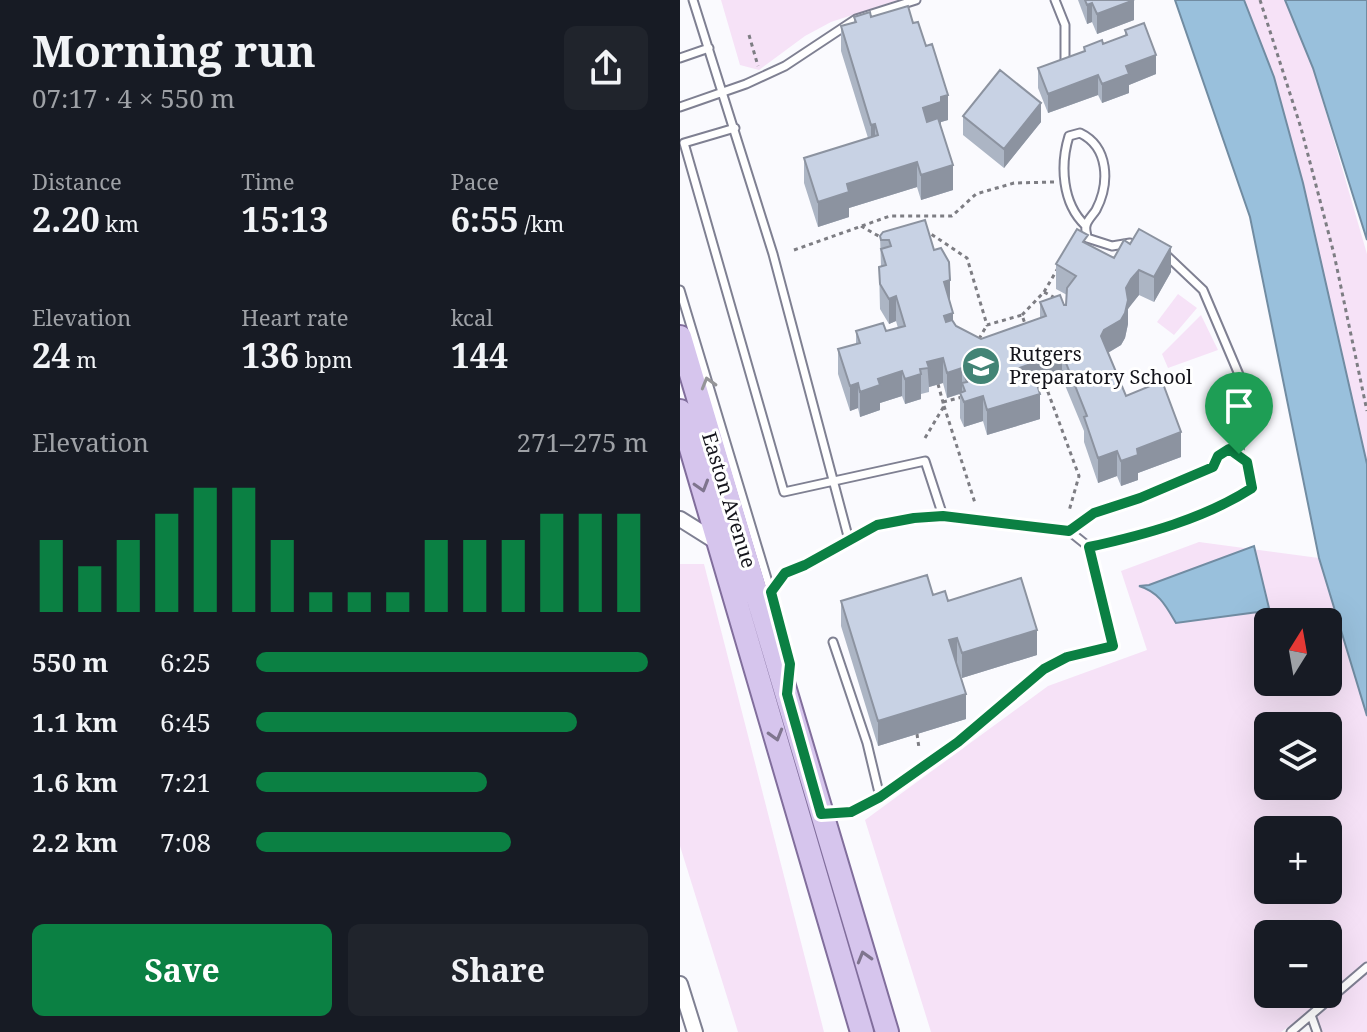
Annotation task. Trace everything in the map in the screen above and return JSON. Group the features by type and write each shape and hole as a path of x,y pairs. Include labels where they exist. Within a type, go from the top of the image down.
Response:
{"main road":[{"name":"Easton Avenue","path":"680,337 887,1032"},
{"name":"Easton Avenue","path":"681,419 862,1032"}],"street":[{"path":"680,519 720,544"},
{"path":"680,984 695,1032"}],"lane":[{"path":"693,0 773,254 849,540"},
{"path":"680,107 785,66 856,19 916,0"},
{"path":"1055,0 1065,25 1065,70"},
{"path":"680,58 709,48"},
{"path":"735,128 684,143 784,492 925,461 943,516"},
{"path":"1085,225 1103,193 1105,172 1102,152 1093,139 1080,133 1069,136 1064,162 1067,191 1076,216 1085,225 1087,238 1112,246 1139,242"},
{"path":"1159,249 1203,290 1240,377 1243,414 1239,454"},
{"path":"680,290 771,592 790,664 787,694"},
{"path":"1069,531 1094,513 1140,498 1213,467 1218,456 1229,449 1247,462 1252,488 1231,501 1131,538 1089,547"},
{"path":"771,592 785,573 877,525 943,516 1069,531 1089,547 1113,646 1067,657 1044,669 958,742 880,797 851,812 821,814"},
{"path":"833,642 867,743 880,797"},
{"path":"1291,1032 1367,967"},
{"path":"1311,1015 1317,1032"}],"path":[{"path":"1260,0 1301,128 1334,254 1367,411"},
{"path":"749,35 759,66 750,68"},
{"path":"794,250 890,216 952,216 976,194 1014,183 1056,182"},
{"path":"917,216 924,228 967,258 987,325 975,347"},
{"path":"861,226 882,239"},
{"path":"987,325 1022,315 1044,292 1063,260"},
{"path":"1044,292 1057,300"},
{"path":"1022,315 1029,335"},
{"path":"938,384 975,503"},
{"path":"1045,384 1079,476 1069,511"},
{"path":"925,438 943,404 964,397"},
{"path":"917,734 919,748"}],"shaded area":[{"path":"721,0 898,0 831,22 805,36 759,70 740,65"},
{"path":"1244,0 1285,0 1313,68 1367,254 1367,464 1303,183 1274,77"},
{"path":"1178,294 1197,308 1174,335 1157,322"},
{"path":"1201,315 1218,350 1168,368 1162,354"},
{"path":"1199,542 1319,558 1334,608 1254,608 1254,696 1342,696 1342,634 1367,716 1367,1032 1320,1032 1306,1014 1281,1032 931,1032 865,820 1048,686 1147,650 1121,571"},
{"path":"680,564 704,564 824,1032 738,1032 680,846"}],"water":[{"path":"1175,0 1244,0 1274,77 1303,183 1367,464 1367,716 1342,634 1342,608 1334,608 1319,558 1250,217"},
{"path":"1285,0 1367,0 1367,240 1313,68"},
{"path":"1254,546 1269,608 1176,623 1157,596 1139,586"}],"building":[{"path":"1085,0 1134,0 1097,14 1092,3 1087,5"},
{"path":"908,6 913,23 918,22 926,46 932,44 948,95 941,97 941,102 923,108 927,122 938,118 953,165 921,175 917,162 847,184 849,192 818,202 804,158 878,135 875,124 871,125 841,26 856,22 854,17 870,12 871,17"},
{"path":"1144,23 1156,55 1126,66 1129,74 1102,84 1098,75 1048,94 1038,68 1085,51 1084,47 1102,40 1103,44 1127,35 1125,30"},
{"path":"1000,70 1041,103 1004,149 963,116"},
{"name":"Rutgers Preparatory School","path":"925,220 934,250 941,248 949,262 950,280 944,282 953,313 944,316 946,322 952,320 956,326 981,339 1046,316 1040,302 1060,295 1066,305 1067,288 1076,276 1056,264 1077,229 1088,235 1083,242 1114,258 1124,240 1130,244 1139,229 1171,247 1154,277 1139,270 1131,279 1126,288 1128,300 1125,313 1101,336 1126,396 1162,381 1181,432 1137,449 1138,455 1121,461 1117,451 1098,458 1084,417 1087,416 1062,353 1019,368 1024,382 1035,378 1040,394 987,410 983,396 964,402 960,393 965,391 962,383 967,382 962,368 947,373 943,358 927,362 929,368 920,369 921,374 905,379 902,371 878,379 880,385 860,392 858,383 850,386 838,349 860,343 856,331 883,323 886,331 905,326 896,296 889,299 880,284 879,267 886,265 881,249 891,246 889,240 881,240 880,236 883,232"},
{"path":"927,575 933,595 945,591 948,601 1021,578 1037,630 962,653 957,638 949,640 966,694 878,721 841,601"}],"place":[{"name":"Rutgers Preparatory School","path":"981,366"}],"route":[{"path":"1229,449 1239,454 1247,462 1252,488 1231,501 1194,516 1131,538 1089,547 1113,646 1067,657 1044,669 958,742 880,797 851,812 821,814 787,694 790,664 771,592 785,573 877,525 914,518 956,517 1069,531 1094,513 1140,498 1213,467 1218,456 1229,449"}]}
